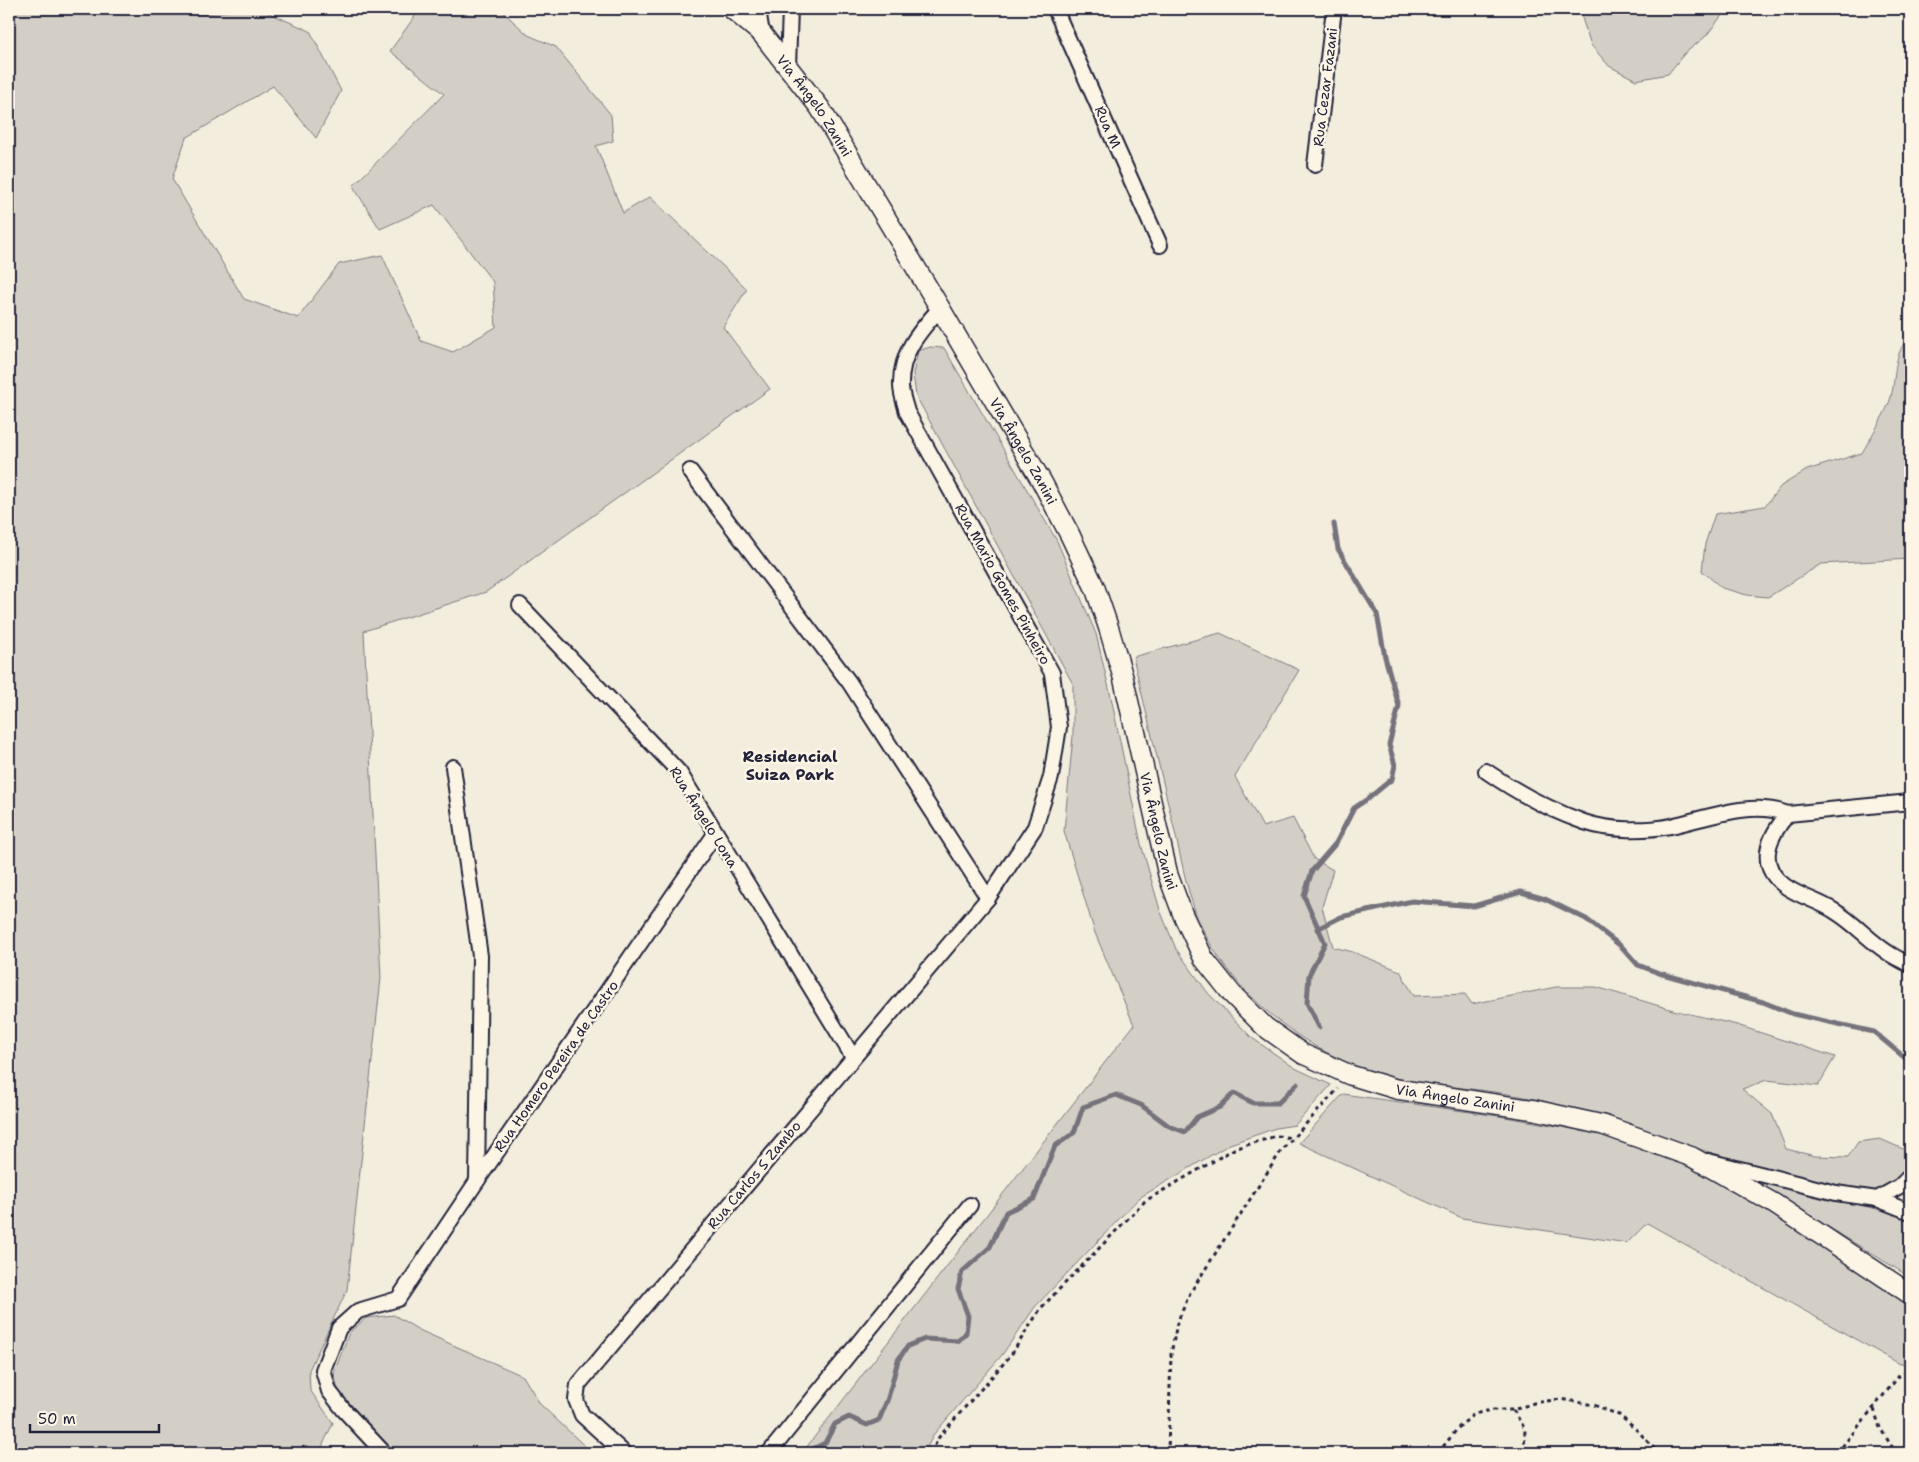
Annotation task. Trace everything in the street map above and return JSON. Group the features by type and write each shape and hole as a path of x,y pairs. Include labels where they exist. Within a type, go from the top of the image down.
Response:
{"street":[{"name":"Via Ângelo Zanini","path":"732,9 762,34 820,108 1042,482 1070,535 1095,588 1123,677 1168,875 1183,915 1204,959 1232,994 1265,1027 1303,1054 1350,1075 1396,1089 1536,1110 1603,1126 1692,1157 1773,1203 1910,1294"},
{"path":"758,9 762,34"},
{"path":"788,66 790,9"},
{"name":"Rua M","path":"1055,9 1160,246"},
{"name":"Rua Cezar Fazani","path":"1315,165 1334,9"},
{"name":"Rua Mario Gomes Pinheiro","path":"940,308 912,341 902,367 901,387 907,412 1052,673 1059,726 1051,777 1035,827 988,898"},
{"path":"690,471 849,682 988,898"},
{"name":"Rua Ângelo Lona","path":"520,604 679,772 715,834 853,1057"},
{"path":"453,766 480,956 477,1180"},
{"path":"1486,771 1508,787 1586,823 1629,830 1671,826 1709,815 1749,809 1776,810 1788,814 1910,802"},
{"path":"1788,814 1776,827 1768,845 1767,861 1773,875 1785,886 1836,911 1887,952 1910,965"},
{"name":"Rua Homero Pereira de Castro","path":"384,1453 328,1390 323,1370 339,1328 358,1311 398,1299 477,1180 715,834"},
{"name":"Rua Carlos S Zambo","path":"624,1453 582,1415 576,1400 578,1385 988,898"},
{"path":"1692,1157 1836,1193 1877,1199 1910,1212"},
{"path":"1877,1199 1900,1186 1910,1176"},
{"path":"769,1453 970,1205"}],"path":[{"path":"1168,1453 1172,1354 1177,1324 1190,1293 1281,1151 1350,1075"},
{"path":"931,1453 939,1438 1011,1355 1041,1308 1145,1201 1234,1149 1276,1136 1293,1138"},
{"path":"1836,1453 1874,1409 1898,1376 1910,1370"},
{"path":"1438,1453 1458,1428 1474,1414 1491,1410 1513,1410 1534,1403 1560,1399 1594,1406 1619,1415 1639,1432 1658,1453"},
{"path":"1874,1409 1880,1428 1896,1453"},
{"path":"1513,1410 1525,1429 1524,1453"}],"shaded area":[{"path":"9,9 189,9 193,15 260,9 310,31 341,91 316,138 273,86 186,138 172,179 244,299 298,318 339,264 382,255 421,341 453,352 496,327 493,282 434,205 380,229 353,186 444,94 390,51 420,9 500,9 528,35 556,47 611,115 613,141 596,146 623,213 650,197 747,289 723,327 770,389 486,592 364,631 381,978 347,1290 309,1370 310,1390 333,1423 319,1453 9,1453"},
{"path":"1583,9 1727,9 1706,36 1684,54 1668,74 1636,80 1609,66 1591,45 1582,18"},
{"path":"1910,335 1910,559 1821,564 1768,597 1747,595 1722,588 1702,571 1705,544 1715,514 1765,506 1781,486 1807,470 1862,453 1889,403 1900,350"},
{"path":"930,347 944,348 1057,541 1096,634 1141,844 1160,910 1176,949 1208,993 1252,1038 1295,1068 1331,1085 1295,1125 1276,1128 1230,1144 1139,1198 1035,1307 1002,1355 934,1434 924,1453 802,1453 1134,1025 1095,933 1064,831 1073,736 1073,684 916,396 913,374 918,351"},
{"path":"1220,633 1299,670 1235,777 1263,827 1293,818 1314,859 1333,870 1322,907 1333,947 1353,952 1400,971 1414,996 1465,994 1472,1004 1556,987 1596,987 1673,1010 1737,1025 1835,1057 1818,1086 1767,1080 1742,1089 1772,1114 1786,1149 1815,1156 1848,1157 1858,1142 1880,1139 1910,1152 1910,1168 1904,1176 1876,1192 1847,1187 1789,1174 1674,1142 1543,1101 1504,1093 1385,1076 1332,1056 1306,1041 1282,1023 1259,1004 1238,982 1220,960 1200,924 1187,883 1133,657"},
{"path":"1343,1094 1505,1117 1592,1132 1688,1164 1769,1209 1910,1305 1910,1363 1900,1364 1647,1223 1627,1243 1462,1218 1299,1143"},
{"path":"1748,1178 1881,1210 1910,1220 1910,1277"},
{"path":"394,1315 419,1330 523,1376 540,1404 592,1453 396,1453 338,1391 334,1373 349,1333 366,1318"}],"waterway":[{"path":"1319,1027 1307,1003 1309,975 1325,943 1304,896 1312,871 1336,843 1354,808 1392,779 1395,765 1389,745 1399,706 1385,657 1377,614 1338,549 1334,524"},
{"path":"1317,929 1341,917 1412,901 1474,906 1521,892 1545,899 1586,919 1622,947 1638,965 1659,973 1763,1002 1793,1014 1874,1032 1910,1062"},
{"path":"811,1453 813,1449 825,1443 835,1424 849,1417 867,1425 879,1420 888,1398 898,1360 908,1346 925,1339 958,1341 966,1333 968,1316 958,1289 962,1272 990,1247 1006,1212 1034,1199 1055,1146 1074,1133 1083,1107 1116,1095 1141,1105 1169,1126 1185,1132 1197,1117 1220,1107 1234,1093 1253,1103 1278,1103 1297,1084"}],"district":[{"name":"Residencial Suiza Park","path":"790,765"}]}
